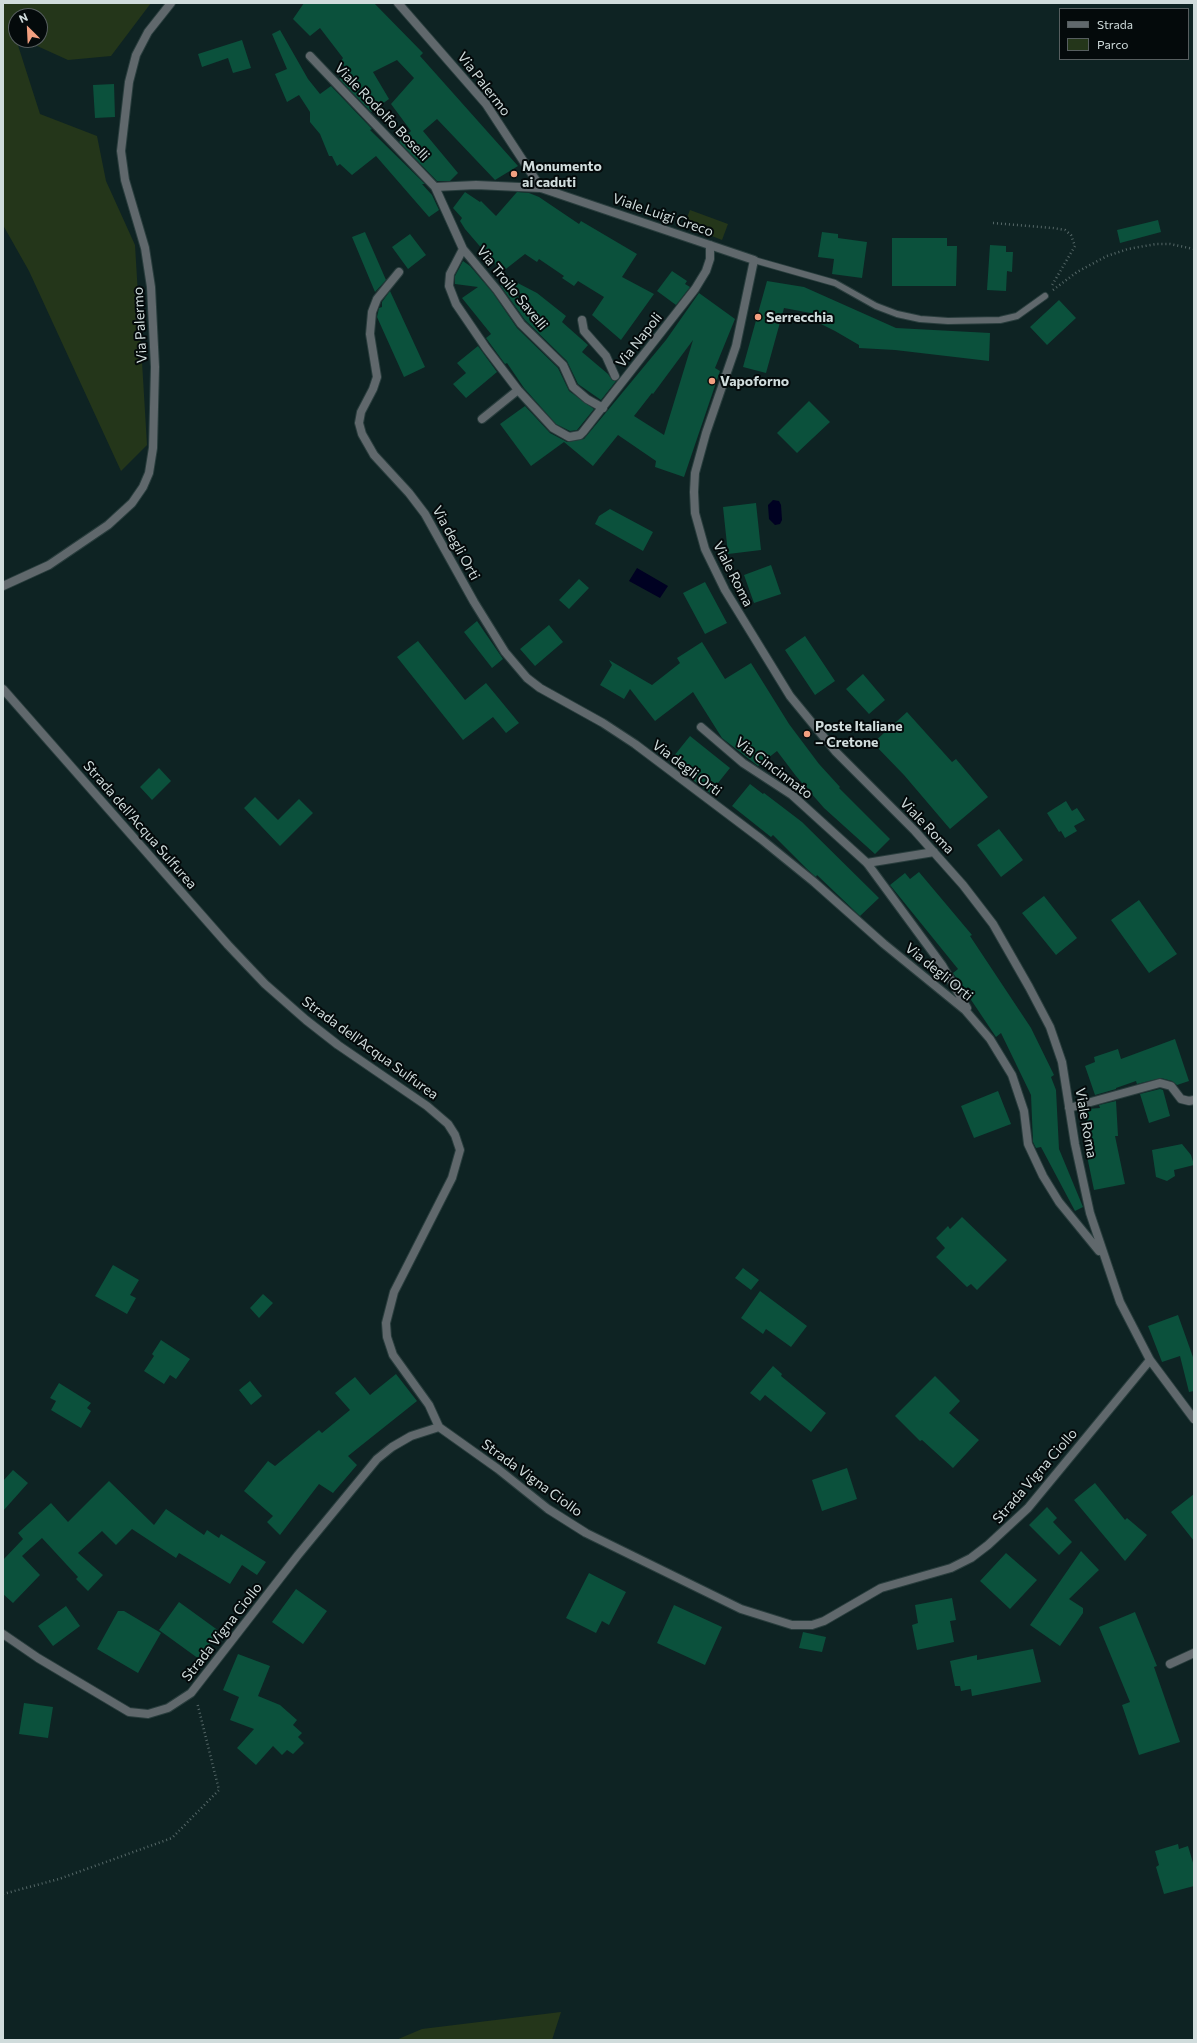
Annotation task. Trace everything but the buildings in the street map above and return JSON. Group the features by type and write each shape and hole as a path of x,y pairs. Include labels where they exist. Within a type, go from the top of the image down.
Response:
{"street":[{"name":"Via Palermo","path":"3,586 49,565 108,525 132,503 143,487 150,473 153,448 155,368 152,287 145,248 125,180 121,151 129,82 136,55 148,32 171,3"},
{"name":"Via Palermo","path":"398,3 486,104 541,188"},
{"name":"Viale Rodolfo Boselli","path":"310,56 436,187"},
{"name":"Viale Luigi Greco","path":"436,187 476,185 541,188 754,260"},
{"name":"Via Troilo Savelli","path":"436,187 463,249 497,290 521,324 563,365 571,383 576,390 603,408"},
{"name":"Via Napoli","path":"518,390 553,428 569,437 580,435 603,408 700,283 708,265 710,245"},
{"path":"463,249 450,274 451,292 456,304 486,348 518,390 482,419"},
{"name":"Viale Roma","path":"754,260 736,346 697,462 694,501 702,540 725,590 790,696 846,762 934,852 988,917 1041,1008 1050,1027 1062,1062 1087,1202 1103,1255 1122,1307 1150,1360 1194,1419"},
{"name":"Via degli Orti","path":"399,272 377,300 370,318 370,334 377,377 373,389 361,412 359,423 362,434 374,455 422,510 474,602 505,652 527,678 540,688 624,737 761,839 971,1016 990,1039 1012,1075 1024,1112 1028,1144 1043,1176 1059,1202 1103,1255"},
{"path":"582,320 584,330 606,356 615,376"},
{"name":"Strada dell'Acqua Sulfurea","path":"3,689 228,945 265,984 306,1020 338,1044 431,1108 448,1124 455,1135 460,1150 452,1178 394,1292 386,1324 387,1337 393,1355 429,1405 439,1427"},
{"name":"Via Cincinnato","path":"701,727 742,763 792,795 867,863 942,965 971,1016"},
{"path":"867,863 934,852"},
{"path":"1069,1108 1160,1083 1171,1086 1181,1099 1189,1101 1194,1100"},
{"name":"Strada Vigna Ciollo","path":"3,1634 38,1658 129,1712 142,1714 160,1711 181,1701 194,1690 298,1555 377,1460 392,1447 411,1436 439,1427 498,1469 548,1509 586,1533 741,1608 792,1625 805,1626 819,1623 882,1588 951,1568 971,1558 988,1545 1028,1508 1150,1360"},
{"path":"1170,1664 1194,1653"}],"lane":[{"path":"754,260 835,284 866,302 886,311 920,319 948,321 1000,320 1017,316 1045,296"}],"path":[{"path":"993,224 1053,228 1065,230 1071,235 1075,246 1045,296"},
{"path":"1045,296 1077,272 1107,256 1128,248 1156,244 1170,244 1194,249"},
{"path":"3,1894 59,1879 172,1838 219,1790 194,1690"}],"green space":[{"path":"3,3 151,3 111,56 68,60 42,48 48,48 48,8 8,8 8,48 19,48 40,114 97,136 106,181 135,245 147,445 121,471 29,271 3,225"},
{"path":"690,210 728,224 722,240 684,225"},
{"path":"561,2012 552,2040 396,2040 422,2029"}],"water":[{"path":"773,500 779,501 781,505 782,520 780,524 775,525 769,519 768,505"},
{"path":"637,568 668,586 660,598 629,581"}],"place":[{"name":"Monumento ai caduti","path":"514,174"},
{"name":"Serrecchia","path":"758,317"},
{"name":"Vapoforno","path":"712,381"},
{"name":"Poste Italiane – Cretone","path":"807,734"}]}
